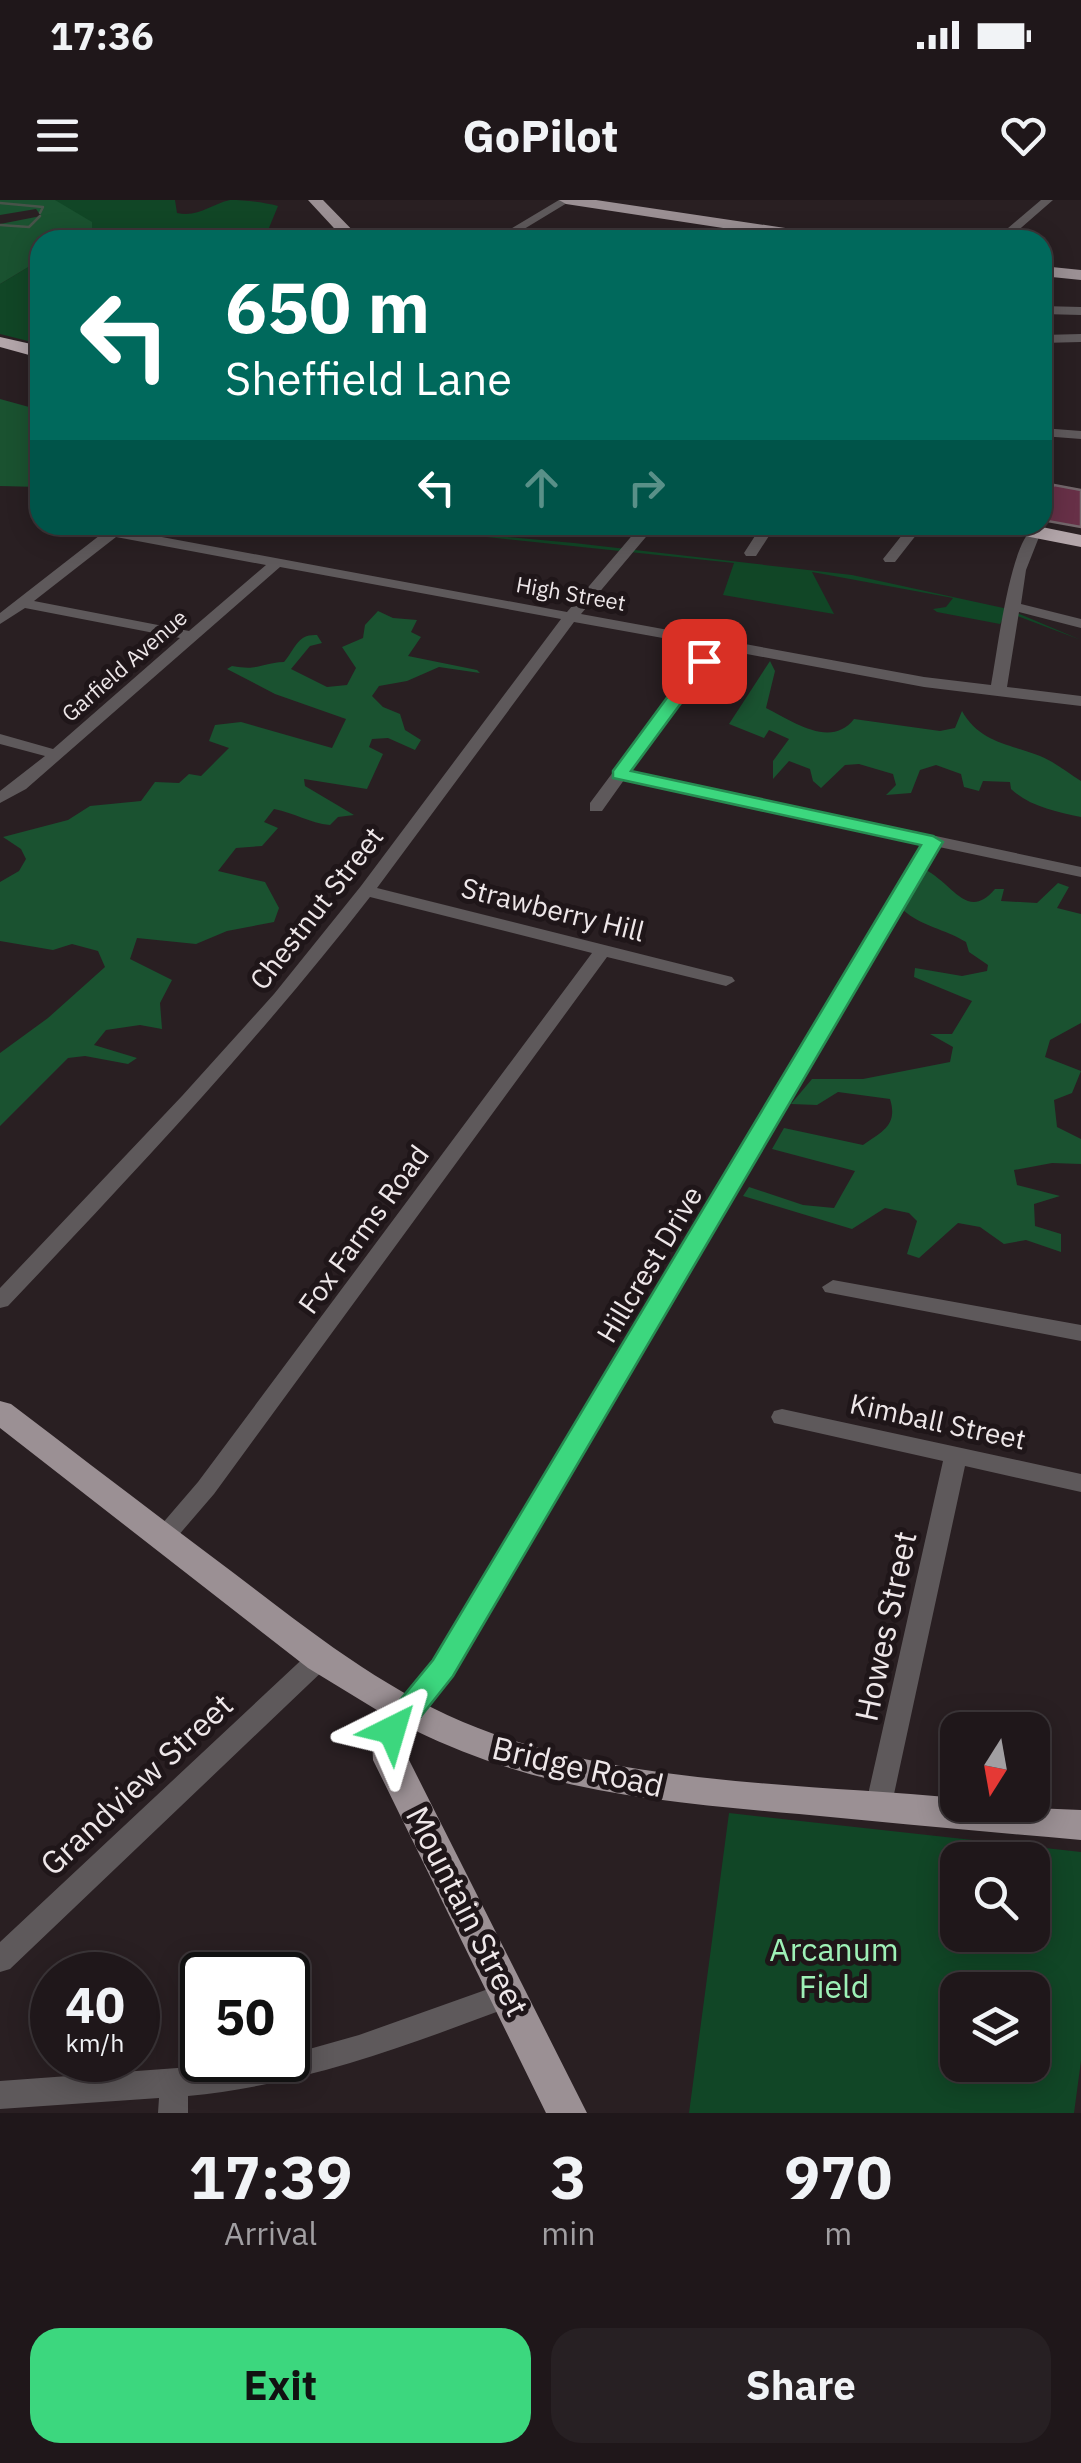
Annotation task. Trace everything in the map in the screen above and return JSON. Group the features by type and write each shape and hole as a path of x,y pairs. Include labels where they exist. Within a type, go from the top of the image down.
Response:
{"highway":[{"path":"0,342 30,350"},
{"path":"1050,535 1081,541"}],"main road":[{"path":"315,200 344,230"},
{"path":"567,200 766,230"},
{"path":"1052,272 1081,275"},
{"name":"Bridge Road","path":"0,1412 320,1658 408,1712 494,1750 634,1784 1081,1825"},
{"name":"Mountain Street","path":"408,1712 393,1728 387,1746 391,1760 566,2113"}],"street":[{"path":"515,230 567,200"},
{"path":"1012,230 1048,200"},
{"path":"1052,310 1081,311"},
{"path":"1052,339 1081,338"},
{"path":"1052,433 1081,435"},
{"path":"0,620 109,535"},
{"name":"High Street","path":"150,535 276,563 716,643 998,692 1081,700"},
{"name":"Chestnut Street","path":"0,1301 238,1050 367,890 568,615 640,535"},
{"path":"751,553 763,535"},
{"path":"890,558 909,535"},
{"path":"998,692 1021,564 1033,535"},
{"name":"Garfield Avenue","path":"0,798 20,786 276,563"},
{"path":"21,603 191,636"},
{"path":"1013,606 1081,624"},
{"path":"596,806 716,643"},
{"path":"0,739 56,754"},
{"path":"620,774 1081,872"},
{"name":"Hillcrest Drive","path":"408,1712 443,1668 933,842"},
{"name":"Strawberry Hill","path":"367,890 726,981"},
{"name":"Fox Farms Road","path":"164,1538 206,1488 603,950"},
{"path":"833,1286 1081,1333"},
{"name":"Kimball Street","path":"782,1418 1081,1483"},
{"name":"Howes Street","path":"878,1808 956,1458"},
{"name":"Grandview Street","path":"0,1960 320,1658"},
{"path":"0,2095 174,2098 371,2043 510,1994"}],"green space":[{"path":"0,200 55,200 92,222 92,230 30,230 30,266 0,284 0,224 41,216 36,209 0,215"},
{"path":"55,200 175,200 177,213 185,214 230,200 278,206 268,230 60,230"},
{"path":"30,266 30,342 0,334 0,284"},
{"path":"0,399 30,407 30,487 0,486"},
{"path":"468,535 574,543 852,575 1008,609 1081,640 1007,612 1000,624 933,609 946,607 953,598 812,572 834,614 723,595 734,563"},
{"path":"378,611 393,618 417,620 411,632 421,637 408,656 480,673 439,667 407,681 379,686 372,696 383,707 400,714 405,730 421,740 415,750 388,738 372,739 369,747 383,754 367,789 304,779 305,786 354,815 338,817 330,825 274,809 264,822 278,828 262,846 236,848 218,871 265,882 279,908 274,922 227,931 196,944 137,938 130,959 172,980 160,1003 162,1029 140,1025 106,1030 94,1045 137,1058 128,1064 85,1056 68,1058 0,1126 0,1053 48,1018 105,967 98,951 72,944 53,950 0,941 0,882 19,871 26,859 21,849 3,837 68,820 90,806 141,801 155,782 179,783 189,774 201,776 229,748 209,741 215,725 241,722 332,748 346,719 275,694 227,669 284,662 301,639 317,635 322,643 310,646 291,669 327,687 347,685 356,668 342,647 363,638 365,625"},
{"path":"770,661 775,671 766,708 787,719 823,732 845,728 854,719 940,731 955,728 962,711 986,736 1046,758 1081,781 1081,817 1034,804 1011,789 1010,782 983,781 979,791 964,787 961,774 936,765 920,770 911,793 886,795 896,785 893,774 859,764 845,765 821,788 813,781 810,769 789,761 773,779 773,761 789,739 769,730 764,738 729,724"},
{"path":"924,869 960,897 976,902 995,889 1004,889 1001,901 1037,903 1058,883 1069,887 1057,908 1081,914 1081,1023 1050,1040 1045,1057 1081,1071 1072,1093 1054,1100 1057,1127 1081,1139 1081,1164 1052,1163 1014,1170 1017,1185 1060,1196 1034,1204 1035,1226 1061,1234 1061,1252 1026,1240 1004,1244 980,1227 958,1223 919,1258 907,1254 917,1221 909,1213 885,1208 852,1229 743,1196 749,1187 803,1205 834,1208 855,1171 772,1149 784,1128 863,1145 890,1121 890,1099 838,1092 817,1105 791,1104 812,1079 863,1079 950,1062 953,1047 930,1034 952,1034 972,1001 914,977 915,968 962,976 987,971 988,965 969,952 966,942 903,910"},
{"name":"Arcanum Field","path":"729,1813 991,1842 940,1842 940,1952 1050,1952 1050,1849 1081,1852 1081,2061 1074,2113 689,2113"}],"building":[{"path":"1052,488 1081,490 1081,527 1052,522"}],"waterway":[{"path":"0,203 43,207 40,213"},
{"path":"0,225 29,227 40,216"}],"route":[{"path":"392,1730 443,1668 933,842 620,774 704,661"}]}
